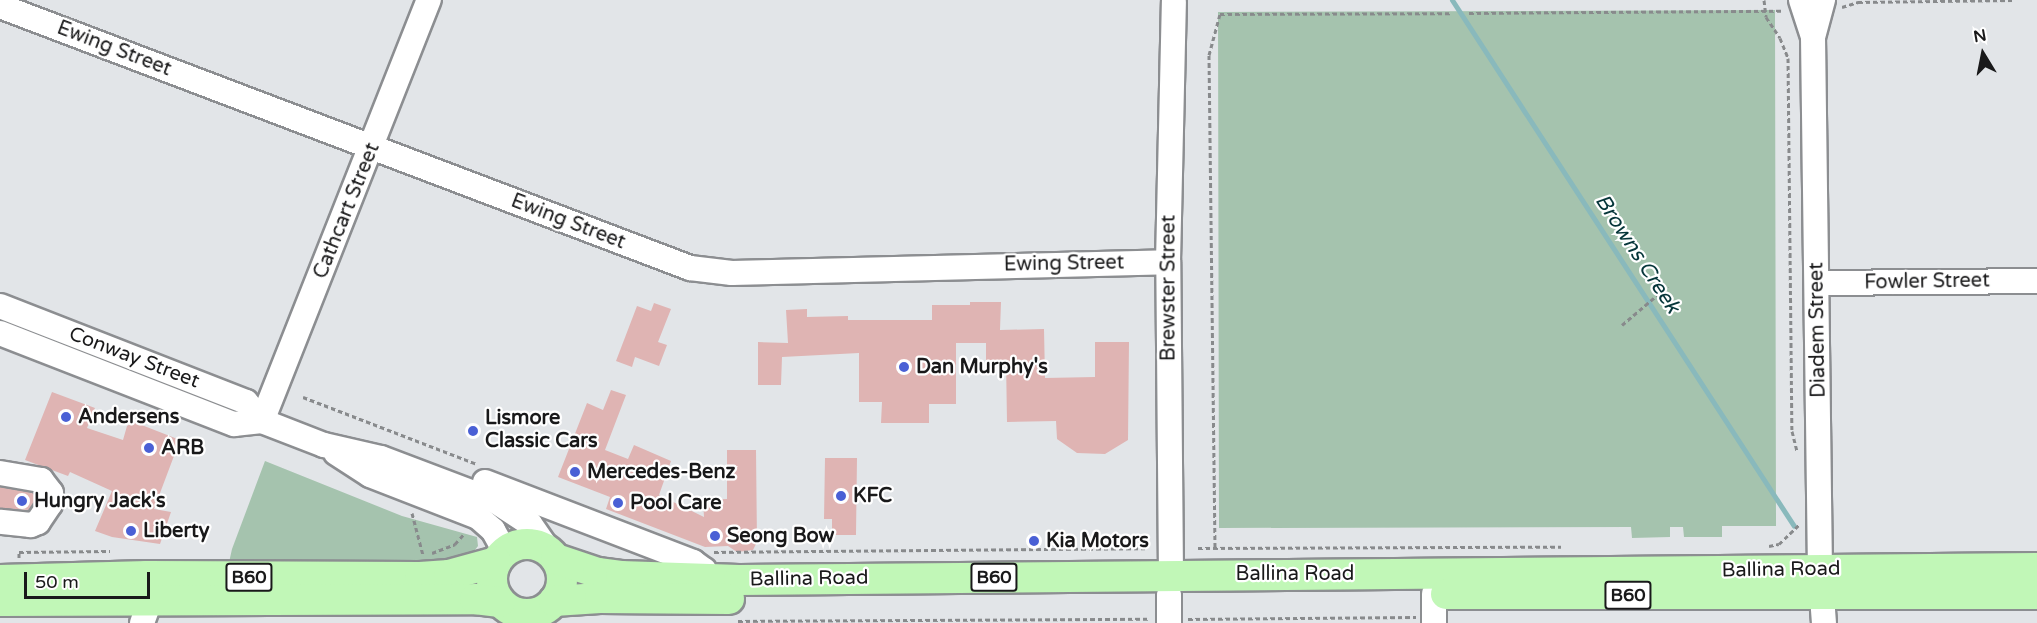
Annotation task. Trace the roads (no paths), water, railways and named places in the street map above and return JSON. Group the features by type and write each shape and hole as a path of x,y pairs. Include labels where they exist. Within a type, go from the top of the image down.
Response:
{"main road":[{"name":"B60","path":"10,570 147,576 420,577 449,575 500,557 524,544 534,544 553,555"},
{"name":"Ballina Road","path":"553,555 598,573 621,576 710,565 1169,606 2037,594"},
{"path":"553,555 562,577 554,610"},
{"path":"500,557 492,578 512,612"},
{"name":"Ballina Road","path":"554,610 600,598 1430,611 1822,596 2037,568"},
{"name":"B60","path":"0,601 146,612 475,599 512,612 528,614 554,610"}],"street":[{"name":"Cathcart Street","path":"262,421 429,0"},
{"path":"1798,4 1815,0"},
{"name":"Brewster Street","path":"1169,606 1168,262 1174,1"},
{"name":"Diadem Street","path":"1798,4 1813,37 1822,596"},
{"name":"Diadem Street","path":"1813,37 1831,4"},
{"name":"Ewing Street","path":"0,6 690,268 708,272 1168,262"},
{"name":"Fowler Street","path":"1817,283 2037,281"},
{"name":"Conway Street","path":"0,306 246,402 262,421"},
{"name":"Conway Street","path":"0,333 234,424 262,421 324,445 381,458 506,507 530,524 553,555"},
{"name":"Conway Street","path":"324,445 370,475 478,517 493,530 500,557"},
{"path":"381,458 403,452 693,562 704,570 710,565"},
{"path":"0,473 41,480 51,493 50,504 38,522 31,525 0,522"}],"waterway":[{"name":"Browns Creek","path":"1452,0 1794,526"}],"place":[{"name":"Dan Murphy's","path":"904,367"},
{"name":"Andersens","path":"66,417"},
{"name":"Lismore Classic Cars","path":"473,431"},
{"name":"ARB","path":"149,448"},
{"name":"Mercedes-Benz","path":"575,472"},
{"name":"KFC","path":"841,496"},
{"name":"Hungry Jack's","path":"22,501"},
{"name":"Pool Care","path":"618,503"},
{"name":"Liberty","path":"131,531"},
{"name":"Seong Bow","path":"715,536"},
{"name":"Kia Motors","path":"1034,541"}]}
